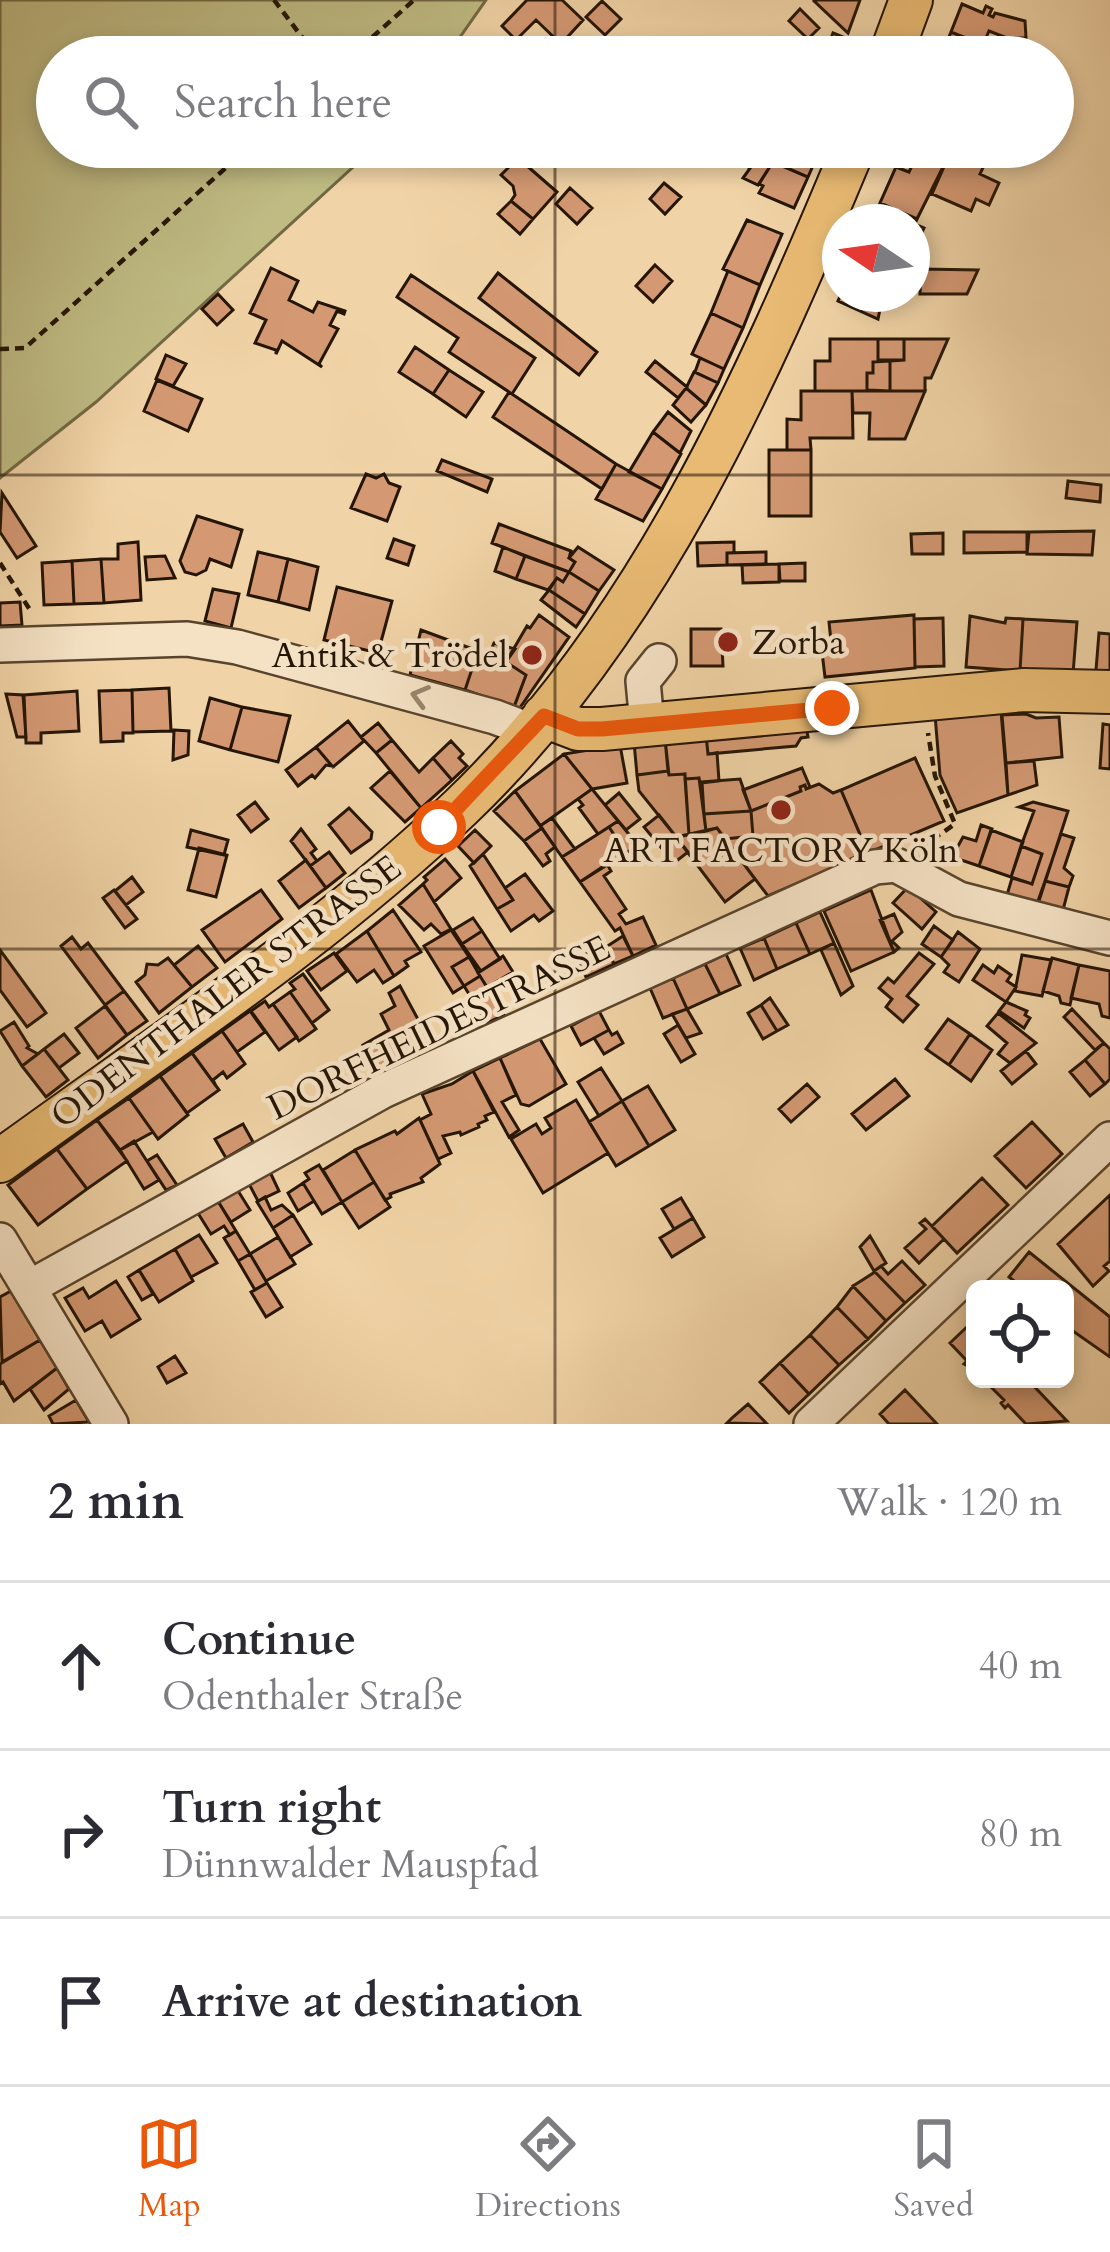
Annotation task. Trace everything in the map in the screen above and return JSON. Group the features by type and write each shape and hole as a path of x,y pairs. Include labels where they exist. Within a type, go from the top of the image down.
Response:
{"main road":[{"path":"897,36 910,0"},
{"name":"ODENTHALER STRASSE","path":"0,1161 388,874 464,804 536,726 644,578 711,460 845,168"},
{"path":"536,726 578,729 647,724 1024,690 1110,692"}],"street":[{"path":"0,645 187,639 237,647 516,725 536,726"},
{"path":"647,724 644,681 659,661"},
{"path":"896,865 959,899 1110,938"},
{"name":"DORFHEIDESTRASSE","path":"30,1287 383,1091 875,867 896,865"},
{"path":"812,1424 1110,1139"},
{"path":"0,1240 112,1424"}],"path":[{"path":"274,0 301,36"},
{"path":"374,36 414,0"},
{"path":"0,350 25,348 226,168"},
{"path":"0,563 51,643"},
{"path":"896,865 956,824 934,776 925,699"}],"shaded area":[{"path":"0,0 486,0 461,36 36,36 36,168 352,168 96,402 0,478"}],"building":[{"path":"527,0 562,0 583,20 568,36 553,36 536,20 520,36 512,36 502,26"},
{"path":"815,0 860,0 848,33 814,1"},
{"path":"602,1 621,19 605,35 586,17"},
{"path":"962,4 983,13 986,6 993,17 995,13 1025,21 1026,36 989,31 987,36 961,36 951,32"},
{"path":"800,9 819,28 805,36 789,21"},
{"path":"508,168 529,168 557,192 533,219 511,201 513,186 501,175"},
{"path":"750,168 769,168 758,185 743,178"},
{"path":"769,168 787,168 808,177 794,208 759,193 763,186 759,184"},
{"path":"788,168 812,168 808,177"},
{"path":"899,168 909,172 911,168 942,168 924,204 880,203"},
{"path":"943,168 983,168 980,174 999,183 989,205 976,199 971,211 932,194"},
{"path":"664,183 681,197 665,214 650,199"},
{"path":"570,188 592,208 577,224 556,204"},
{"path":"511,201 533,219 520,234 498,214"},
{"path":"747,220 782,234 760,285 723,269"},
{"path":"655,265 672,281 653,302 636,286"},
{"path":"271,268 298,281 289,300 313,312 318,302 345,311 337,311 330,325 338,329 319,364 322,367 282,341 276,354 255,343 266,320 250,313"},
{"path":"930,269 978,270 967,294 930,294"},
{"path":"728,271 760,285 743,328 711,313"},
{"path":"498,273 597,352 579,375 479,298"},
{"path":"411,275 535,358 512,394 449,352 458,338 397,297"},
{"path":"218,294 233,310 217,325 202,309"},
{"path":"711,313 743,328 724,369 692,354"},
{"path":"830,339 878,339 878,362 873,362 873,373 867,373 867,390 872,391 815,391 815,361 830,361"},
{"path":"878,339 904,339 904,360 878,360"},
{"path":"904,339 948,339 931,378 925,378 925,391 890,391 890,361 904,360"},
{"path":"415,347 449,370 433,394 399,372"},
{"path":"166,355 186,364 173,386 156,379"},
{"path":"700,358 724,369 718,383 695,372"},
{"path":"655,361 687,387 678,398 646,372"},
{"path":"890,361 890,391 867,390 873,362"},
{"path":"449,370 483,392 466,417 433,394"},
{"path":"694,372 718,383 706,405 686,388"},
{"path":"157,380 202,399 188,431 144,411"},
{"path":"686,388 706,405 691,422 673,405"},
{"path":"801,391 852,391 853,438 810,438 811,450 787,450 787,419 801,420"},
{"path":"852,391 925,391 905,439 869,439 870,413 853,413"},
{"path":"509,392 616,464 602,489 493,417"},
{"path":"668,412 691,431 680,453 653,432"},
{"path":"653,432 681,454 662,489 629,472"},
{"path":"769,450 811,450 811,516 769,516"},
{"path":"442,460 492,479 487,492 437,471"},
{"path":"616,464 662,489 643,521 596,499"},
{"path":"366,474 376,478 384,474 389,483 400,487 387,521 351,508"},
{"path":"1068,481 1101,485 1100,502 1066,498"},
{"path":"2,493 36,546 17,558 0,532"},
{"path":"197,516 242,530 231,567 210,559 206,570 196,575 185,572 180,561"},
{"path":"499,524 571,551 569,558 575,562 569,572 492,543"},
{"path":"1094,531 1092,555 1027,554 1029,532"},
{"path":"964,532 1027,532 1027,552 964,553"},
{"path":"943,533 943,554 912,554 911,534"},
{"path":"394,539 414,546 408,565 387,558"},
{"path":"138,542 141,600 104,603 101,559 118,559 118,544"},
{"path":"734,542 727,565 698,566 697,543"},
{"path":"503,547 525,556 516,579 495,571"},
{"path":"578,547 614,570 599,591 569,572 575,562 569,558"},
{"path":"258,552 288,559 278,602 248,595"},
{"path":"766,552 766,564 727,565 727,553"},
{"path":"165,556 175,578 147,580 145,557"},
{"path":"525,556 569,572 563,582 557,578 548,590 516,579"},
{"path":"101,559 104,603 74,604 72,561"},
{"path":"288,559 318,567 309,610 278,602"},
{"path":"72,561 74,604 44,605 42,563"},
{"path":"805,563 805,581 780,581 779,564"},
{"path":"779,564 779,582 743,583 742,565"},
{"path":"569,572 599,591 585,614 549,590"},
{"path":"337,587 392,601 378,653 324,640"},
{"path":"213,589 239,594 231,628 205,621"},
{"path":"549,590 585,614 576,627 541,600"},
{"path":"20,602 22,625 0,626 0,603"},
{"path":"539,615 569,637 519,709 514,707 526,675 506,662"},
{"path":"914,615 915,668 825,677 822,652 832,651 829,622"},
{"path":"970,616 1005,623 1006,618 1023,619 1020,671 966,667"},
{"path":"943,618 944,666 915,667 914,619"},
{"path":"1023,619 1077,622 1073,674 1020,671"},
{"path":"691,629 721,629 723,666 691,666"},
{"path":"421,630 478,651 465,690 410,675"},
{"path":"1099,633 1110,634 1110,676 1096,670"},
{"path":"494,643 515,649 506,662 526,675 514,707 465,690 478,651 489,655"},
{"path":"169,688 171,731 133,732 132,690"},
{"path":"132,690 133,733 123,733 123,741 101,742 99,691"},
{"path":"77,691 79,731 41,733 41,743 26,743 24,695"},
{"path":"6,694 23,695 26,737 17,737"},
{"path":"210,698 242,707 230,750 199,741"},
{"path":"242,707 290,716 278,762 230,750"},
{"path":"1001,711 1008,795 957,813 940,775 935,715"},
{"path":"1002,715 1059,717 1062,757 1006,763"},
{"path":"348,721 364,741 333,767 316,747"},
{"path":"378,723 392,740 376,753 361,737"},
{"path":"1103,724 1110,725 1110,769 1100,768"},
{"path":"806,726 808,737 796,746 708,754 706,735"},
{"path":"174,730 189,731 188,755 173,760"},
{"path":"706,735 708,754 717,753 719,781 700,783 699,778 685,779 685,774 669,775 665,739"},
{"path":"665,739 668,771 637,775 634,742"},
{"path":"392,740 419,772 433,758 452,780 421,808 376,753"},
{"path":"451,741 467,766 452,780 433,758"},
{"path":"620,745 627,783 592,789 564,754"},
{"path":"316,747 332,766 326,765 315,778 312,775 298,786 286,770"},
{"path":"564,754 592,789 540,826 515,791"},
{"path":"915,758 944,821 868,853 841,790"},
{"path":"1034,761 1037,785 1008,795 1006,763"},
{"path":"802,768 810,787 800,787 801,791 751,811 743,790"},
{"path":"390,771 421,808 405,822 371,788"},
{"path":"668,771 669,775 685,774 689,835 676,837 639,791 637,775"},
{"path":"699,778 706,831 689,835 685,779"},
{"path":"740,779 751,811 704,814 702,782"},
{"path":"819,784 833,793 841,790 868,853 768,896 725,839 753,836 751,811 801,791 805,785 806,789"},
{"path":"592,789 618,821 598,834 579,808 583,805 578,799"},
{"path":"515,791 542,828 524,841 494,811"},
{"path":"619,793 640,819 626,830 605,805"},
{"path":"255,802 268,819 251,832 238,815"},
{"path":"1033,802 1068,811 1038,904 1007,895 1012,878 1032,884 1042,854 1021,846 1034,811 1019,807"},
{"path":"349,808 372,832 371,839 351,853 329,825"},
{"path":"751,811 753,836 725,839 717,828 706,831 704,814"},
{"path":"659,815 688,852 674,863 644,827"},
{"path":"552,818 575,849 562,857 540,826"},
{"path":"618,821 638,845 626,853 609,827"},
{"path":"981,825 992,829 979,866 952,857 963,837 976,841"},
{"path":"609,827 626,853 580,882 562,857"},
{"path":"542,828 555,847 546,854 550,861 543,866 524,841"},
{"path":"717,828 755,879 725,902 676,837"},
{"path":"301,829 316,849 311,853 317,861 310,866 291,841"},
{"path":"191,830 228,840 224,855 187,847"},
{"path":"475,830 491,846 474,863 458,846"},
{"path":"991,830 1023,842 1011,877 979,866"},
{"path":"1061,834 1074,838 1064,868 1073,876 1069,887 1045,881"},
{"path":"1021,846 1042,854 1032,884 1011,877"},
{"path":"199,848 227,855 216,897 188,890"},
{"path":"329,852 345,873 326,888 310,866"},
{"path":"483,854 513,900 497,909 470,866"},
{"path":"445,859 461,878 434,902 424,877"},
{"path":"306,860 326,888 299,908 279,881"},
{"path":"607,864 611,871 604,876 626,909 619,914 626,924 643,917 656,945 633,956 620,928 615,931 580,882"},
{"path":"525,874 553,911 539,921 534,915 511,931 497,909 513,900 505,888"},
{"path":"132,877 143,892 126,905 115,891"},
{"path":"1045,881 1069,887 1063,910 1037,904"},
{"path":"423,884 451,929 441,934 431,924 424,930 399,905"},
{"path":"908,887 936,912 922,929 893,903"},
{"path":"114,890 137,919 125,928 103,898"},
{"path":"261,890 282,919 225,962 202,930"},
{"path":"871,890 894,952 851,971 824,911"},
{"path":"393,910 421,952 405,961 408,966 394,976 367,931"},
{"path":"820,912 834,943 810,954 796,923"},
{"path":"894,914 902,932 892,941 899,948 894,952 880,920"},
{"path":"473,918 482,931 462,944 453,930"},
{"path":"796,923 810,954 777,969 764,938"},
{"path":"934,926 953,940 941,957 922,944"},
{"path":"451,930 469,957 452,967 464,986 453,993 424,946"},
{"path":"367,931 394,976 383,983 374,970 357,982 336,954"},
{"path":"482,931 500,959 481,971 462,944"},
{"path":"958,932 980,949 959,982 944,972 949,965 941,957"},
{"path":"623,936 633,956 614,964 606,947"},
{"path":"72,937 81,949 88,943 124,991 105,1005 61,946"},
{"path":"764,938 777,969 754,980 740,948"},
{"path":"834,943 853,986 841,995 821,950"},
{"path":"198,946 217,968 192,987 174,965"},
{"path":"605,946 614,964 586,977 577,958"},
{"path":"0,950 46,1013 27,1027 0,990"},
{"path":"334,953 347,971 321,990 307,971"},
{"path":"919,953 934,964 907,996 918,1005 903,1022 886,1007 892,999 879,988 888,978 894,983"},
{"path":"726,954 740,985 720,994 705,964"},
{"path":"1022,955 1051,960 1042,996 1015,991"},
{"path":"503,956 513,972 487,987 478,973"},
{"path":"469,957 480,976 464,986 452,967"},
{"path":"168,958 192,987 159,1013 136,982 145,975 147,964 158,965"},
{"path":"1052,958 1079,965 1070,1005 1043,991"},
{"path":"705,964 720,994 687,1009 673,978"},
{"path":"983,965 994,973 998,966 1011,975 1007,981 1016,987 1006,1002 973,980"},
{"path":"1079,965 1110,971 1110,1018 1102,1016 1099,1004 1071,998"},
{"path":"303,974 329,1010 312,1023 290,992 295,989 290,983"},
{"path":"480,976 504,1015 487,1023 464,986"},
{"path":"673,978 687,1009 663,1018 650,988"},
{"path":"400,986 434,1049 382,1074 363,1045 389,1030 381,1014 395,1006 389,993"},
{"path":"124,991 147,1021 127,1035 105,1005"},
{"path":"290,992 316,1029 299,1041 273,1004"},
{"path":"770,998 788,1025 777,1031 761,1005"},
{"path":"265,1001 269,1007 273,1004 297,1037 279,1050 251,1011"},
{"path":"1006,1002 1027,1011 1030,1018 1024,1028 999,1011"},
{"path":"761,1005 777,1031 763,1039 748,1013"},
{"path":"105,1006 127,1035 98,1058 76,1028"},
{"path":"687,1009 701,1033 686,1038 672,1014"},
{"path":"1072,1009 1104,1043 1095,1050 1064,1017"},
{"path":"250,1011 265,1032 237,1052 222,1031"},
{"path":"599,1011 609,1030 581,1045 571,1026"},
{"path":"998,1013 1036,1043 1010,1063 998,1054 1007,1043 987,1026"},
{"path":"948,1019 970,1034 949,1065 926,1049"},
{"path":"14,1022 27,1048 38,1054 22,1066 0,1031"},
{"path":"678,1025 695,1054 681,1062 664,1034"},
{"path":"609,1030 612,1035 617,1032 623,1043 604,1054 594,1038"},
{"path":"222,1031 245,1064 227,1078 223,1072 213,1080 216,1086 192,1053"},
{"path":"64,1034 79,1053 59,1068 44,1049"},
{"path":"970,1034 992,1050 971,1081 949,1065"},
{"path":"540,1039 566,1084 529,1106 521,1104 500,1058"},
{"path":"1104,1043 1110,1049 1110,1079 1105,1084 1085,1060"},
{"path":"44,1049 68,1080 46,1097 22,1066"},
{"path":"1026,1051 1036,1064 1012,1084 1001,1071"},
{"path":"192,1053 219,1090 187,1113 160,1076"},
{"path":"500,1058 516,1095 502,1102 519,1130 509,1137 473,1071"},
{"path":"1085,1060 1105,1084 1090,1096 1070,1072"},
{"path":"601,1068 622,1101 599,1116 578,1082"},
{"path":"473,1071 494,1112 479,1127 443,1136 451,1153 438,1159 420,1120 431,1114 422,1094"},
{"path":"160,1076 188,1115 158,1139 129,1098"},
{"path":"895,1079 909,1096 866,1130 852,1114"},
{"path":"807,1084 819,1097 791,1122 779,1109"},
{"path":"648,1086 675,1130 649,1146 622,1101"},
{"path":"129,1098 153,1132 120,1150 97,1120"},
{"path":"576,1100 608,1153 543,1193 511,1139 536,1124 542,1134 551,1128 545,1118"},
{"path":"622,1101 649,1146 616,1166 589,1122"},
{"path":"419,1118 440,1164 421,1178 423,1182 385,1200 355,1150 397,1134"},
{"path":"97,1120 127,1161 87,1189 57,1149"},
{"path":"1032,1122 1062,1154 1026,1188 995,1156"},
{"path":"243,1124 253,1142 226,1158 215,1139"},
{"path":"134,1141 159,1180 144,1189 120,1150"},
{"path":"57,1149 87,1189 38,1225 8,1185"},
{"path":"355,1150 374,1182 342,1202 323,1170"},
{"path":"157,1155 177,1185 166,1190 147,1161"},
{"path":"319,1165 342,1202 322,1214 303,1183 309,1179 305,1173"},
{"path":"270,1172 279,1191 258,1201 248,1182"},
{"path":"982,1178 1008,1205 957,1253 932,1226"},
{"path":"374,1182 390,1207 359,1228 342,1202"},
{"path":"303,1183 314,1201 298,1211 288,1193"},
{"path":"235,1186 250,1210 231,1222 216,1198"},
{"path":"1110,1195 1110,1261 1104,1266 1109,1271 1093,1286 1058,1244"},
{"path":"265,1197 271,1210 282,1205 293,1215 273,1228 257,1202"},
{"path":"216,1198 236,1231 230,1235 224,1226 211,1234 196,1210"},
{"path":"681,1198 693,1218 674,1229 662,1209"},
{"path":"293,1215 311,1244 290,1257 273,1228"},
{"path":"693,1218 704,1237 672,1257 660,1238"},
{"path":"925,1219 944,1239 919,1263 905,1248 926,1229 920,1223"},
{"path":"236,1231 250,1254 238,1261 224,1238"},
{"path":"199,1235 217,1263 191,1277 175,1249"},
{"path":"870,1236 886,1263 874,1271 860,1247"},
{"path":"278,1237 295,1264 266,1281 250,1254"},
{"path":"175,1249 193,1281 159,1302 139,1270"},
{"path":"1029,1252 1064,1280 1013,1280 1009,1277"},
{"path":"250,1254 267,1283 255,1290 238,1261"},
{"path":"902,1261 925,1285 905,1303 874,1271 881,1266 888,1274"},
{"path":"139,1270 153,1294 142,1300 128,1277"},
{"path":"875,1272 905,1303 886,1321 853,1286"},
{"path":"116,1281 140,1319 111,1337 102,1321 85,1331 65,1298 83,1288 89,1298"},
{"path":"267,1283 282,1307 266,1317 251,1292"},
{"path":"853,1286 886,1321 868,1339 837,1307"},
{"path":"1074,1288 1110,1317 1110,1357 1074,1332"},
{"path":"11,1291 40,1340 2,1362 0,1297"},
{"path":"837,1307 868,1339 839,1365 810,1335"},
{"path":"966,1328 966,1360 950,1343"},
{"path":"810,1335 839,1365 809,1394 780,1363"},
{"path":"40,1340 57,1368 14,1401 0,1384 0,1364"},
{"path":"175,1356 186,1373 167,1383 158,1367"},
{"path":"780,1363 809,1394 789,1413 760,1382"},
{"path":"57,1368 69,1389 44,1410 30,1389"},
{"path":"992,1388 1036,1388 1067,1421 1026,1424 1008,1405 1005,1408"},
{"path":"905,1390 937,1424 889,1424 880,1414"},
{"path":"76,1400 89,1422 53,1424 49,1416"},
{"path":"748,1404 767,1424 727,1423 733,1417"}],"place":[{"name":"Zorba","path":"728,642"},
{"name":"Antik & Trödel","path":"532,655"},
{"name":"ART FACTORY Köln","path":"781,810"}],"route":[{"path":"439,827 544,716 578,729 602,729 832,708"}]}
